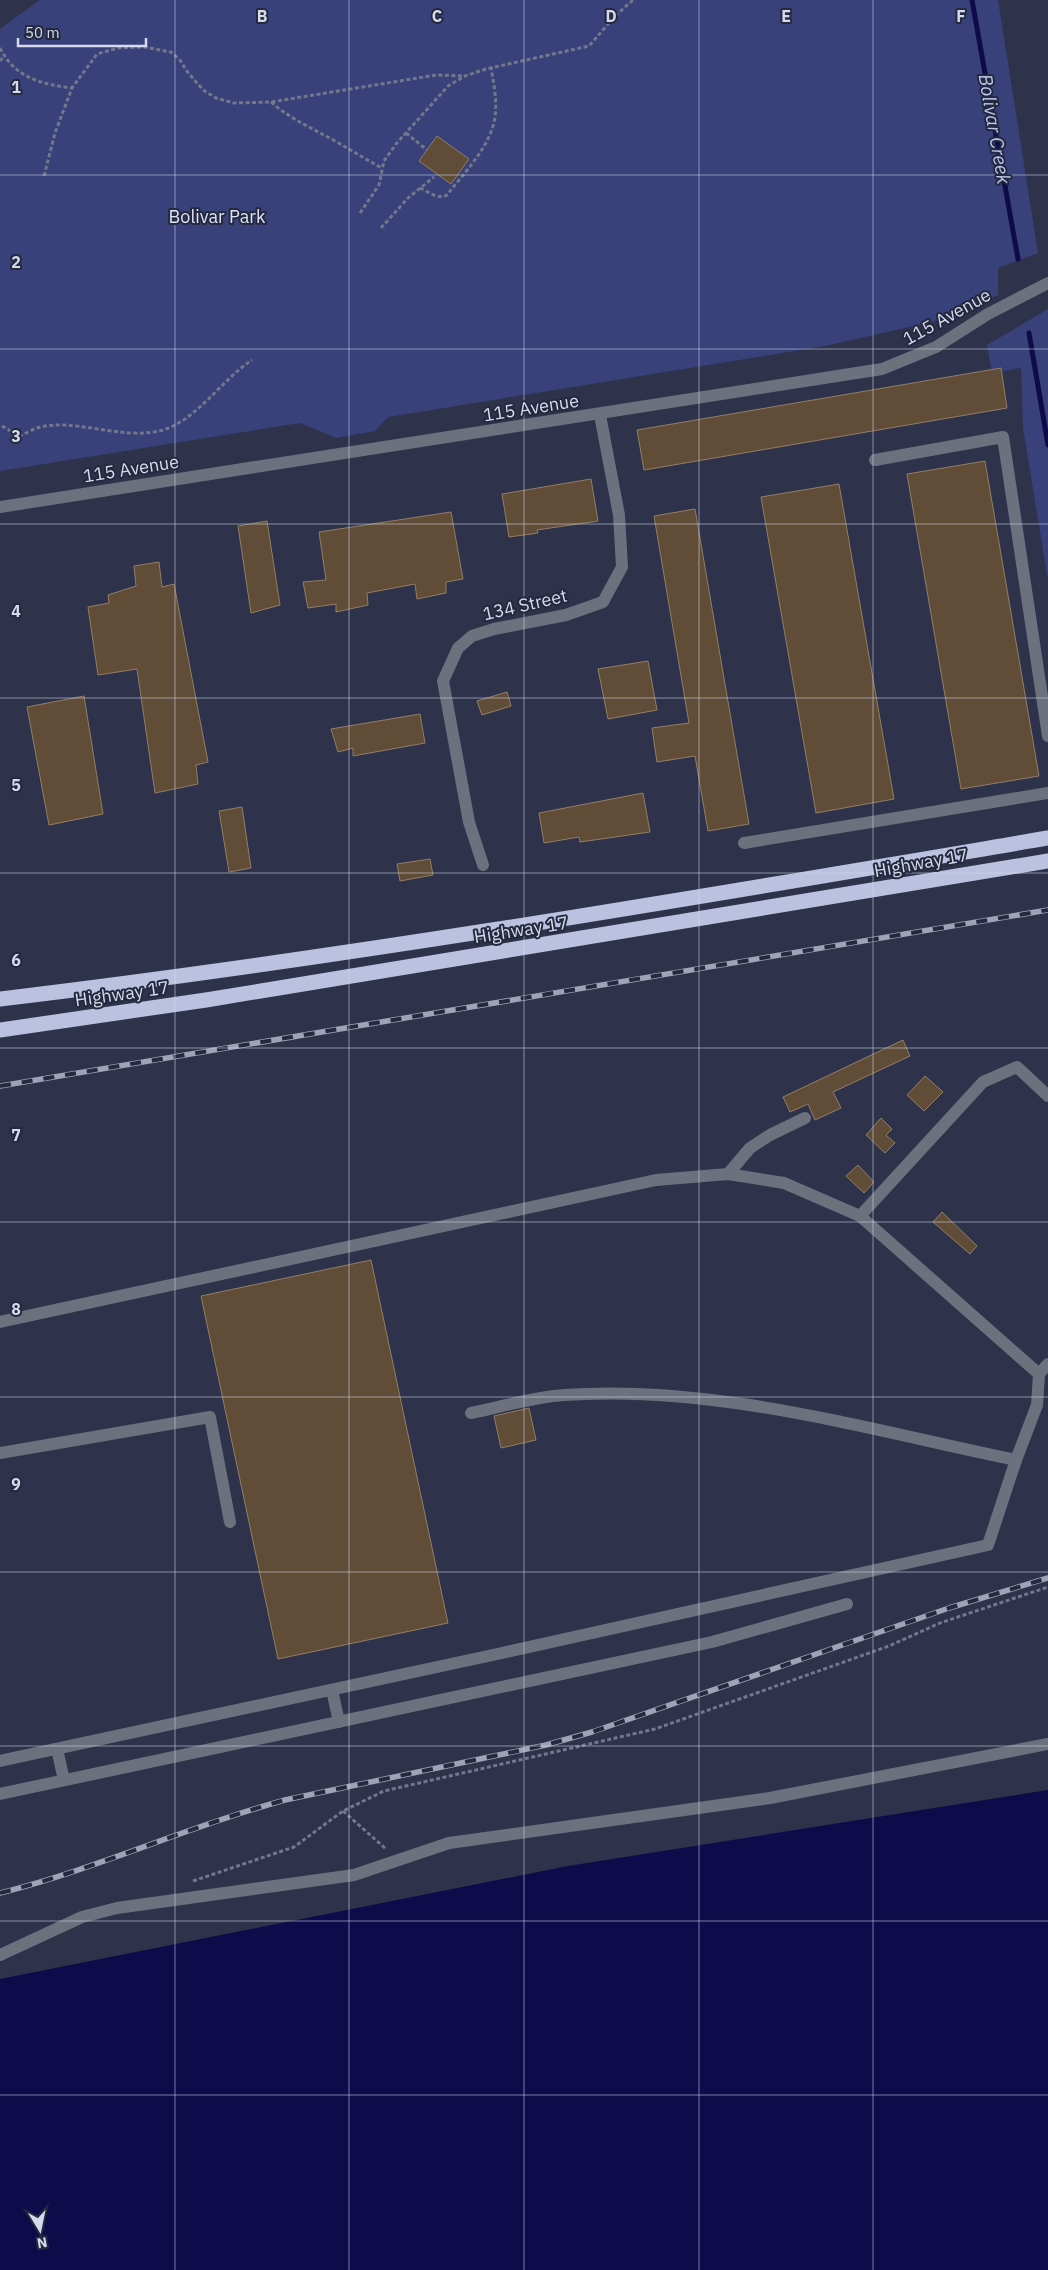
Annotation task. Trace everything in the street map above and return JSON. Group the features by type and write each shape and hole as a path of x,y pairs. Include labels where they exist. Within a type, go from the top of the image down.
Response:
{"highway":[{"name":"Highway 17","path":"0,999 203,974 610,912 1048,838"},
{"name":"Highway 17","path":"0,1030 206,1000 1048,861"}],"street":[{"name":"115 Avenue","path":"0,507 882,370 936,347 988,314 1048,284"},
{"name":"134 Street","path":"483,865 469,822 443,681 458,648 472,636 494,629 566,615 603,602 622,567 619,515 600,415"},
{"path":"875,460 1002,437 1048,736"},
{"path":"744,843 1048,793"},
{"path":"860,1216 983,1082 1017,1067 1048,1096"},
{"path":"728,1174 750,1148 770,1135 805,1118"},
{"path":"0,1322 656,1180 728,1174 784,1183 860,1216 1039,1374"},
{"path":"0,1761 332,1690 988,1545 1016,1460 1037,1405 1039,1374 1048,1364"},
{"path":"471,1413 562,1395 646,1393 784,1411 1016,1460"},
{"path":"0,1453 210,1417 230,1522"},
{"path":"0,1794 712,1642 847,1604"},
{"path":"332,1690 339,1722"},
{"path":"0,1956 82,1917 117,1908 354,1875 449,1843 770,1798 1048,1744"},
{"path":"57,1749 64,1780"}],"path":[{"path":"360,213 379,185 382,168 388,155 448,86 465,76 492,67 589,46 633,0"},
{"path":"44,176 55,133 72,88 97,54 118,48 144,47 171,52 180,60 203,90 216,98 234,103 271,102 436,75 465,76"},
{"path":"0,48 4,57 15,68 37,82 72,88"},
{"path":"0,61 4,57"},
{"path":"420,188 437,196 443,197 447,195 490,136 496,101 492,67"},
{"path":"271,102 288,117 334,140 362,159 382,168"},
{"path":"406,133 426,150"},
{"path":"381,228 408,198 434,177"},
{"path":"2,426 19,436 38,428 59,426 133,434 160,431 184,421 236,370 252,360"},
{"path":"192,1882 294,1847 343,1811 384,1791 568,1751 655,1729 889,1646 940,1623 1048,1587"},
{"path":"343,1811 398,1860"}],"green space":[{"name":"Bolivar Park","path":"40,0 998,0 1038,253 998,268 998,295 940,320 825,346 388,417 375,431 336,438 300,423 0,471 0,29"},
{"path":"1048,309 1048,580 1023,428 1021,368 992,373 987,345"}],"shaded area":[{"path":"1048,1790 1048,2270 0,2270 0,1979 568,1866"}],"building":[{"path":"437,136 469,159 451,184 419,161"},
{"path":"1001,368 1007,408 644,470 637,430"},
{"path":"985,461 1039,776 961,789 907,474"},
{"path":"591,479 598,521 537,530 538,533 509,537 502,494"},
{"path":"839,484 894,799 816,813 761,497"},
{"path":"695,509 749,824 708,831 695,756 657,762 652,728 689,723 654,516"},
{"path":"451,512 463,579 446,582 446,593 417,599 415,584 367,593 368,605 336,612 336,604 308,608 303,582 326,580 319,532"},
{"path":"267,521 280,605 251,613 238,526"},
{"path":"159,562 162,587 174,584 208,762 196,765 198,784 155,793 137,669 98,675 88,607 109,603 108,595 136,586 134,566"},
{"path":"648,661 657,710 608,719 598,669"},
{"path":"507,692 511,706 482,715 477,701"},
{"path":"84,696 103,814 49,825 27,707"},
{"path":"420,714 425,743 353,756 353,748 338,752 331,729"},
{"path":"643,793 650,832 580,842 579,837 544,843 539,813"},
{"path":"242,807 251,868 229,872 219,811"},
{"path":"430,859 433,875 400,881 397,864"},
{"path":"903,1040 910,1056 833,1092 841,1108 815,1120 808,1104 790,1112 783,1097"},
{"path":"925,1076 943,1092 924,1111 907,1095"},
{"path":"881,1118 892,1129 886,1135 895,1143 885,1153 866,1135"},
{"path":"858,1165 874,1182 864,1193 846,1176"},
{"path":"942,1212 977,1246 970,1254 933,1222"},
{"path":"371,1260 448,1623 278,1659 201,1296"},
{"path":"529,1408 536,1440 501,1448 494,1416"}],"waterway":[{"name":"Bolivar Creek","path":"972,0 1018,259"},
{"name":"Bolivar Creek","path":"1029,333 1048,445"}],"railway":[{"path":"0,1086 1048,910"},
{"path":"0,1893 72,1872 249,1810 285,1800 546,1745 592,1732 949,1608 1048,1578"}]}
